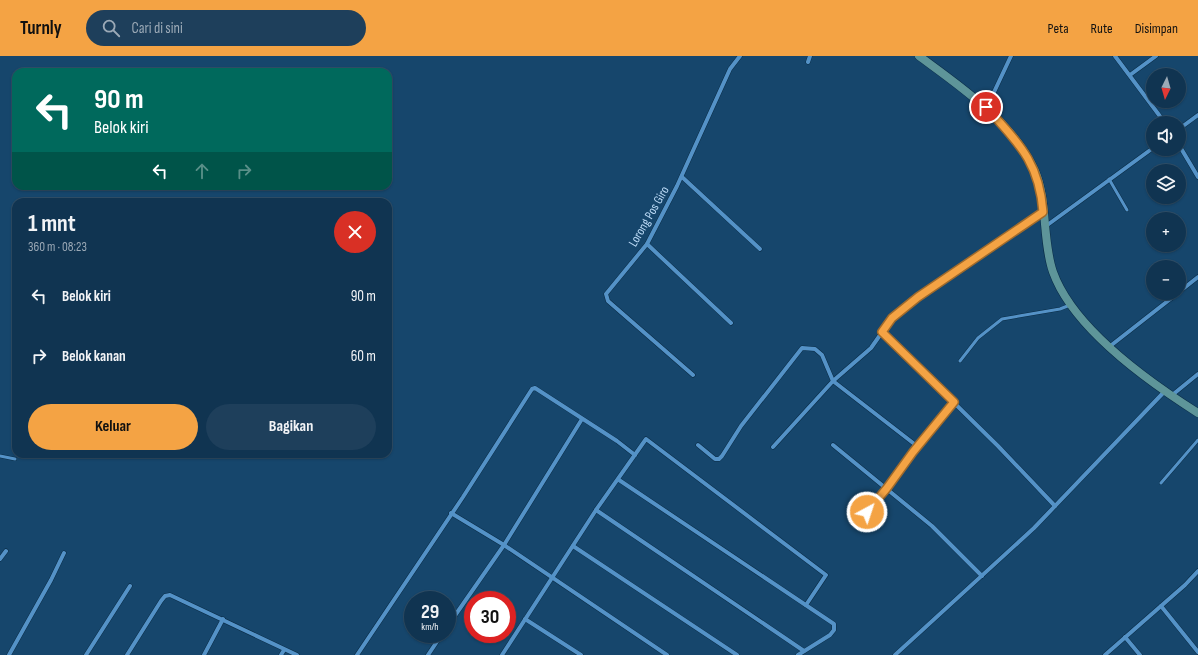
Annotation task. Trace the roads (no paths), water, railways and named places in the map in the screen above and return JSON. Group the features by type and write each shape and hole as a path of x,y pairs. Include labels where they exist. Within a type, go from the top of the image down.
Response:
{"main road":[{"path":"919,56 986,107 1022,148 1036,172 1042,194 1048,250 1053,273 1070,305 1121,358 1164,392 1198,413"}],"street":[{"name":"Lorong Pos Giro","path":"693,375 608,301 606,296 609,289 646,244 682,177 730,69 740,56"},
{"path":"808,62 810,56"},
{"path":"986,107 1011,56"},
{"path":"1115,56 1159,116"},
{"path":"1130,75 1156,56"},
{"path":"1186,124 1198,115"},
{"path":"1046,227 1146,153"},
{"path":"1186,156 1198,177"},
{"path":"682,177 760,249"},
{"path":"773,447 833,381 871,348 892,318 918,297 1043,212"},
{"path":"646,244 731,322"},
{"path":"1186,287 1198,277"},
{"path":"1109,347 1169,300"},
{"path":"882,332 954,402 1055,506"},
{"path":"698,444 715,459 719,459 741,426 802,348 815,349 822,355 833,381 917,446"},
{"path":"1171,396 1198,374"},
{"path":"357,655 532,389 535,388 635,455"},
{"path":"896,655 932,620 951,606 1055,506 1164,392"},
{"path":"867,512 887,488 917,446 954,402"},
{"path":"456,614 504,545 582,419"},
{"path":"502,655 596,510 619,480 646,439 826,575 806,605"},
{"path":"833,445 932,526 982,576"},
{"path":"619,480 834,624 835,627 830,635 798,655"},
{"path":"596,510 804,651"},
{"path":"451,513 504,545 552,579 667,655"},
{"path":"573,546 737,655"},
{"path":"0,559 6,551"},
{"path":"9,655 64,554"},
{"path":"1105,655 1197,573"},
{"path":"86,655 130,586"},
{"path":"128,655 165,596 173,595 297,655"},
{"path":"1161,606 1198,652"},
{"path":"525,619 581,655"},
{"path":"204,655 223,620"},
{"path":"1125,637 1140,655"},
{"path":"428,655 436,643"},
{"path":"280,655 284,650"}],"lane":[{"path":"1109,179 1127,210"},
{"path":"960,361 978,338 1002,319 1060,309 1070,305"},
{"path":"1161,483 1198,440"},
{"path":"0,456 15,459"}]}
